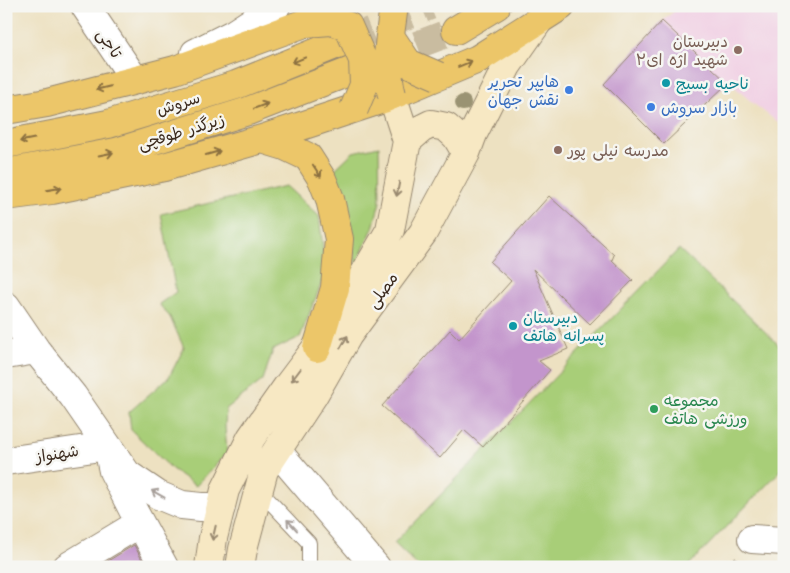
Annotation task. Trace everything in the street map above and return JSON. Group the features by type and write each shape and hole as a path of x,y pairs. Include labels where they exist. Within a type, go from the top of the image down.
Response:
{"main road":[{"path":"6,110 47,103 175,70 305,23 335,6"},
{"path":"392,95 388,81 390,36 394,6"},
{"path":"456,30 496,6"},
{"path":"6,196 52,190 164,167 262,139 354,109 478,59 551,13"},
{"name":"مصلی","path":"240,567 264,470 313,396 348,335 423,233 466,153 473,134 507,66 551,13"},
{"path":"305,23 331,21 348,26 363,60 364,85 354,109"},
{"path":"390,36 408,63 438,76"},
{"name":"سروش","path":"6,144 127,119 236,85 344,41"},
{"name":"زیرگذر طوقچی","path":"6,173 116,152 248,111 351,71"},
{"name":"مصلی","path":"209,567 213,538 225,490 251,438 338,319 390,230 407,141 392,95"},
{"path":"407,141 421,129 431,124 446,127 456,136 466,153"},
{"path":"262,139 285,146 308,157 322,179 330,199 339,239 335,288 316,348"}],"street":[{"name":"تاجی","path":"85,6 143,79"},
{"path":"143,79 233,34 276,6"},
{"path":"6,306 36,350 73,396 127,474 158,495 182,505 221,507"},
{"path":"6,355 36,350"},
{"path":"107,446 113,471 164,567"},
{"name":"شهنواز","path":"6,461 107,446"},
{"path":"277,451 376,567"},
{"path":"67,567 140,522"},
{"path":"752,539 784,541"}],"lane":[{"path":"259,490 309,544 309,567"}],"shaded area":[{"name":"دبیرستان شهید اژه ای۲","path":"681,6 784,6 784,127 729,82 724,80 662,21"}],"green space":[{"path":"379,146 380,202 373,228 356,265 347,215 332,172 353,152"},
{"path":"286,186 319,216 326,272 300,337 273,350 263,380 226,409 227,453 196,486 172,469 131,430 129,412 169,377 184,348 170,317 159,304 176,292 161,214"},
{"name":"مجموعه ورزشی هاتف","path":"679,249 784,350 784,467 687,567 419,567 394,543"}],"building":[{"name":"ناحیه بسیج","path":"662,21 728,83 664,144 604,84"},
{"name":"دبیرستان پسرانه هاتف","path":"549,196 614,255 612,260 633,280 590,324 533,269 568,349 539,361 550,370 483,447 464,430 440,458 382,406 450,330 459,339 511,281 490,262"},
{"path":"134,545 146,567 98,567"}],"tunnel":[{"path":"345,41 430,6"},
{"path":"378,60 456,30"}],"place":[{"name":"دبیرستان شهید اژه ای۲","path":"738,50"},
{"name":"ناحیه بسیج","path":"666,83"},
{"name":"هایپر تحریر نقش جهان","path":"569,90"},
{"name":"بازار سروش","path":"651,107"},
{"name":"مدرسه نیلی پور","path":"558,150"},
{"name":"دبیرستان پسرانه هاتف","path":"513,326"},
{"name":"مجموعه ورزشی هاتف","path":"654,409"}]}
